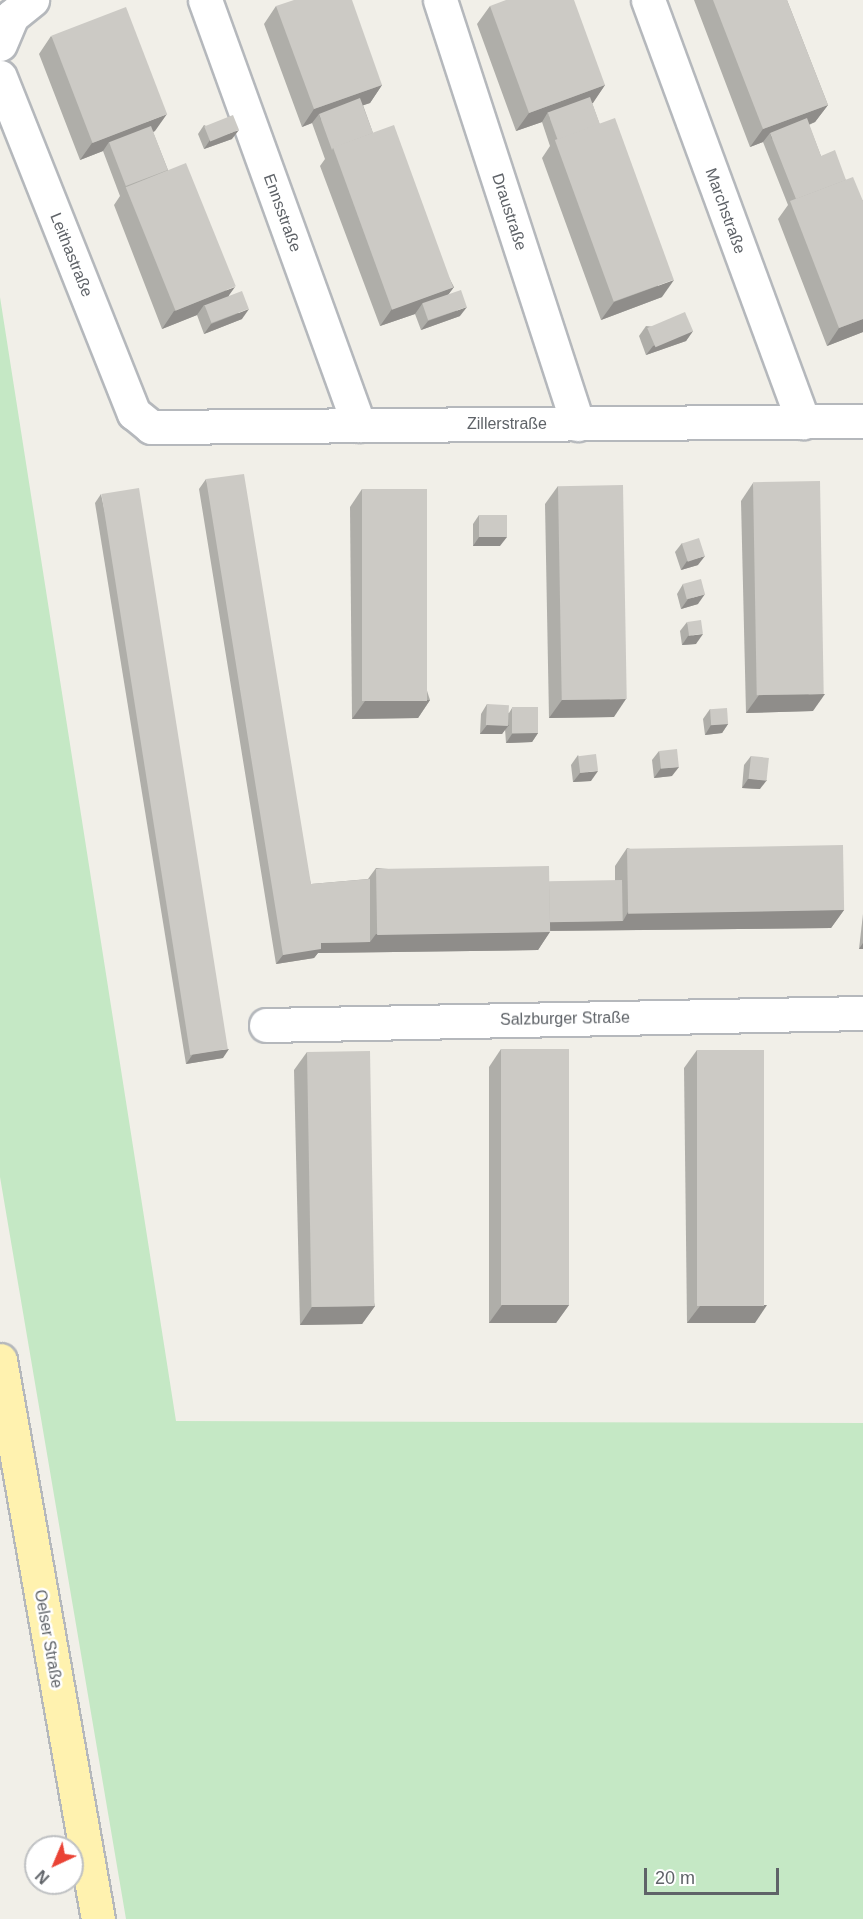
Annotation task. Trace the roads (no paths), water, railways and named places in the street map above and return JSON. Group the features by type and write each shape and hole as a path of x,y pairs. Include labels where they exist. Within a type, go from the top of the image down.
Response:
{"main road":[{"name":"Oelser Straße","path":"0,1360 98,1919"}],"street":[{"path":"0,44 12,16 32,0"},
{"name":"Ennsstraße","path":"205,0 358,425"},
{"name":"Draustraße","path":"440,0 578,424"},
{"name":"Marchstraße","path":"648,0 803,422"},
{"name":"Leithastraße","path":"0,76 134,412 151,427"},
{"name":"Zillerstraße","path":"151,427 863,421"},
{"name":"Salzburger Straße","path":"266,1025 863,1013"}]}
